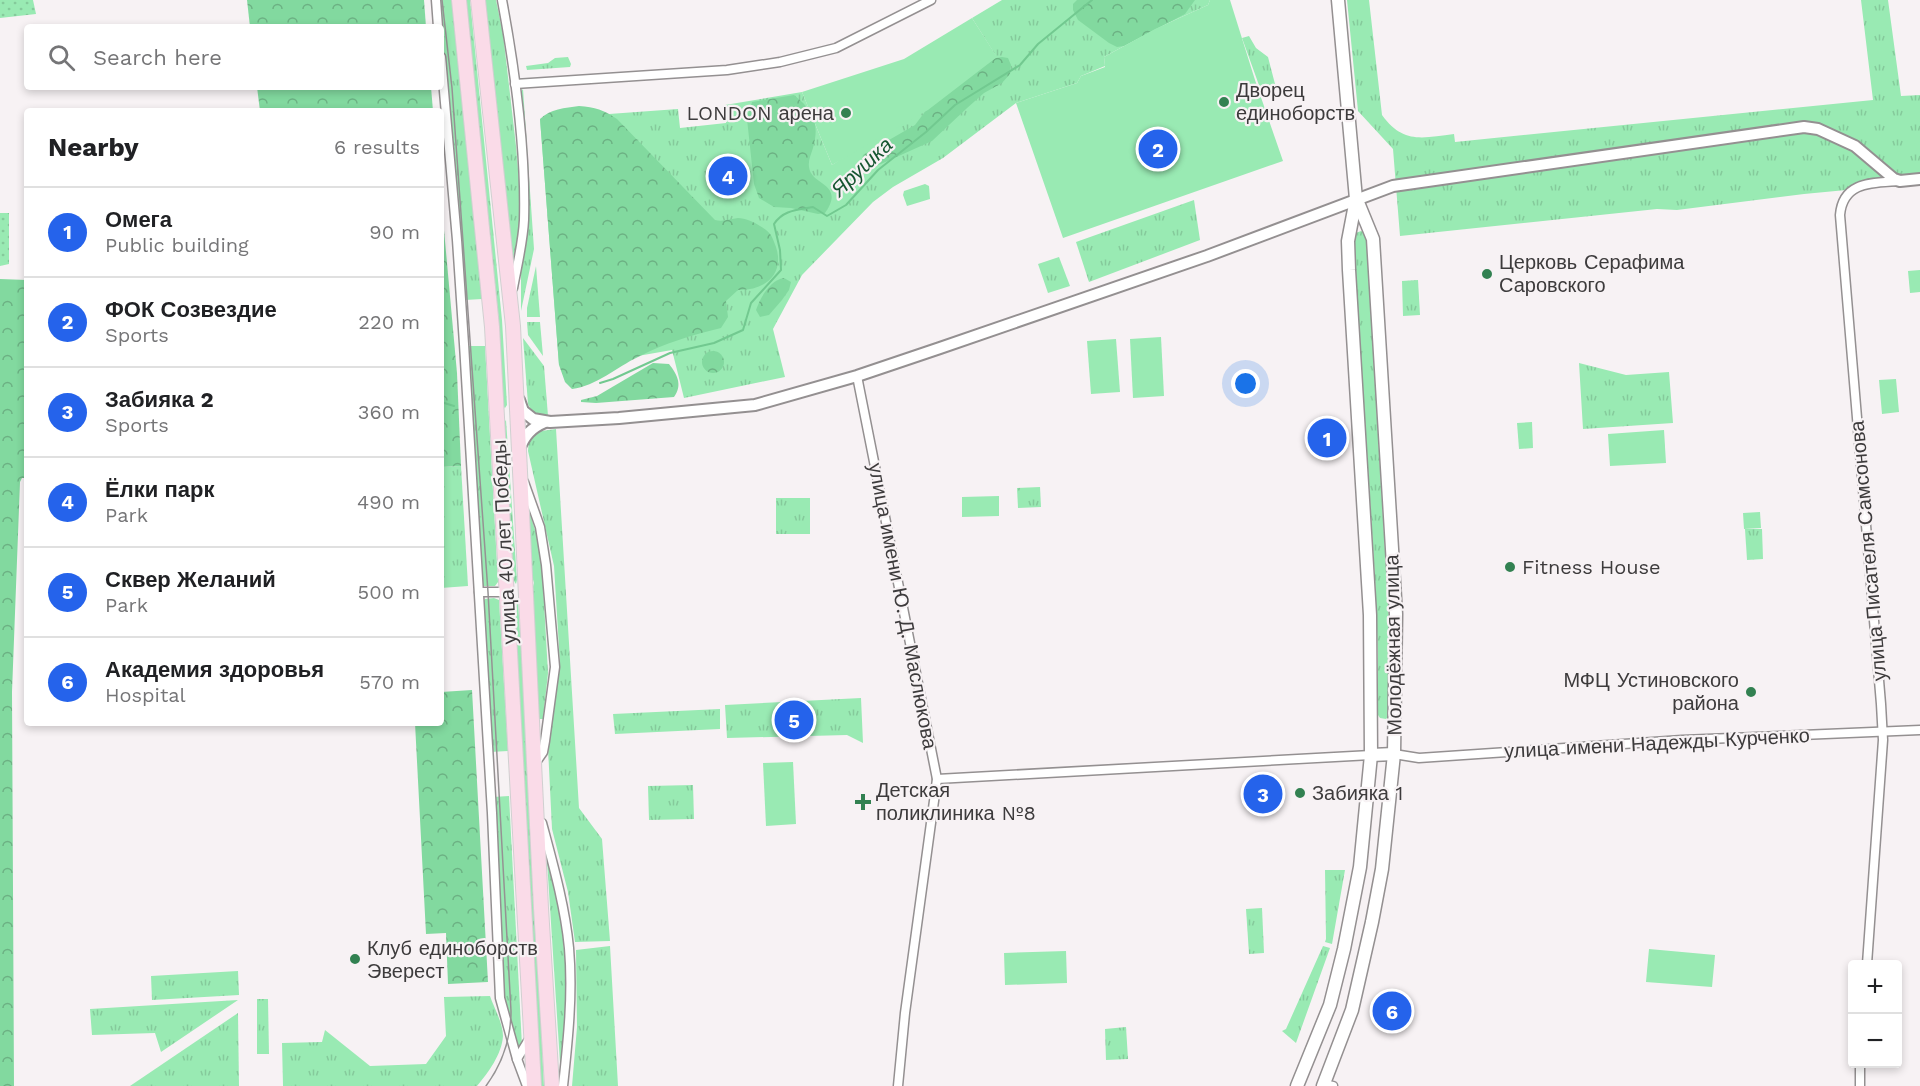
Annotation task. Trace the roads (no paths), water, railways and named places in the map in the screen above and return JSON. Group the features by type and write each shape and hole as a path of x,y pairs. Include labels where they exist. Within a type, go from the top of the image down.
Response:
{"main road":[{"name":"улица 40 лет Победы","path":"459,0 491,315 534,1086"},
{"name":"улица 40 лет Победы","path":"478,0 510,300 552,1086"},
{"name":"Молодёжная улица","path":"1297,1086 1330,1005 1344,949 1360,867 1371,754 1370,615 1348,241 1356,199 1338,0"},
{"name":"Молодёжная улица","path":"1326,1086 1352,1010 1372,922 1382,868 1394,754 1396,614 1373,239 1356,199"},
{"path":"497,416 517,415"},
{"path":"508,592 526,591"},
{"path":"1371,754 1394,754"}],"street":[{"path":"436,0 438,24"},
{"name":"улица 40 лет Победы","path":"502,0 515,84 524,169 524,222 510,300"},
{"path":"515,84 727,70 780,62 836,48 931,0"},
{"name":"улица 40 лет Победы","path":"444,90 457,240 479,592 500,998 526,1086"},
{"path":"516,394 524,411 533,419 545,422 619,418 755,405 857,376 1196,260 1393,186 1804,127 1818,129 1855,146 1890,176 1900,181 1920,179"},
{"name":"улица Писателя Самсонова","path":"1867,960 1883,740 1840,215 1843,202 1856,188 1869,183 1900,181"},
{"name":"улица имени Ю. Д. Маслюкова","path":"857,376 937,779 905,1013 898,1086"},
{"path":"519,450 525,434 545,422"},
{"name":"улица 40 лет Победы","path":"519,468 540,527 546,565 555,667 546,741 543,752 534,766"},
{"path":"479,592 508,592"},
{"name":"улица имени Надежды Курченко","path":"1394,754 1419,758 1682,740 1920,730"},
{"path":"937,779 1371,754"},
{"name":"улица 40 лет Победы","path":"536,800 561,896 569,948 569,1026 563,1086"},
{"path":"517,1059 531,1035"},
{"path":"1860,1068 1860,1086"}],"waterway":[{"name":"Ярушка","path":"600,383 670,353 714,343 743,330 751,303 781,270 780,250 774,224 778,219 791,211 813,207 827,216 846,205 878,170 926,132 955,105 1020,65 1038,44 1092,0"},
{"path":"444,403 454,406"}],"tram line":[{"path":"442,0 452,88 488,592 511,1011 505,1050 486,1086"}],"place":[{"name":"Дворец единоборств","path":"1224,102"},
{"name":"LONDON арена","path":"846,113"},
{"name":"ФОК Созвездие","path":"1158,149"},
{"name":"Ёлки парк","path":"728,176"},
{"name":"Церковь Серафима Саровского","path":"1487,274"},
{"name":"Омега","path":"1327,438"},
{"name":"Fitness House","path":"1510,567"},
{"name":"МФЦ Устиновского района","path":"1751,692"},
{"name":"Сквер Желаний","path":"794,720"},
{"name":"Забияка 1","path":"1300,793"},
{"name":"Забияка 2","path":"1263,794"},
{"name":"Детская поликлиника №8","path":"863,802"},
{"name":"Клуб единоборств Эверест","path":"355,959"},
{"name":"Академия здоровья","path":"1392,1011"}]}
